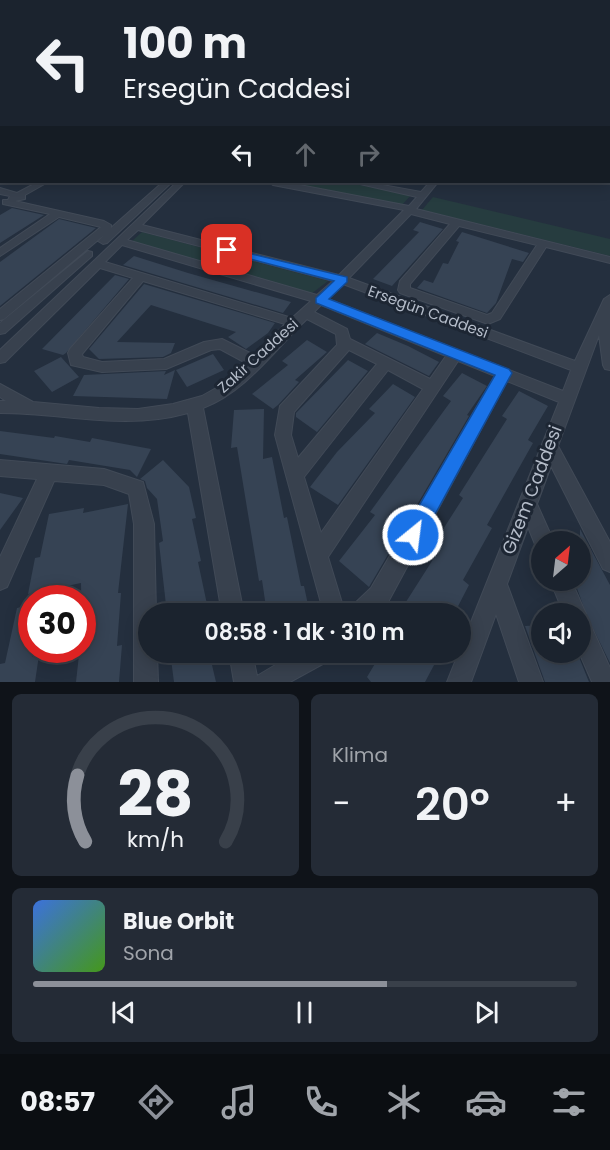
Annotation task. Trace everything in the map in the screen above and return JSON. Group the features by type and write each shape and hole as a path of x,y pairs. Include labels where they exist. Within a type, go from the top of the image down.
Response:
{"street":[{"path":"3,204 42,183"},
{"path":"2,355 119,241 129,224 167,183"},
{"path":"0,330 180,183"},
{"path":"278,183 411,210 610,260"},
{"path":"374,183 390,184 423,195"},
{"name":"Zakir Caddesi","path":"0,406 152,415 195,406 222,392 343,280 411,210 433,183"},
{"name":"Ersegün Caddesi","path":"0,191 343,280 580,368"},
{"path":"0,316 107,227 101,223 58,213 3,204"},
{"path":"0,253 58,213"},
{"path":"457,222 404,284 404,290 488,320 496,316 543,244"},
{"name":"Ersegün Caddesi","path":"119,241 320,300 568,399"},
{"path":"96,263 301,318 342,332 344,346 286,410 283,435 319,553 331,603"},
{"path":"141,276 84,340 75,353 76,361 102,367 166,364 209,345 222,344 255,361"},
{"path":"607,307 610,365"},
{"name":"Gizem Caddesi","path":"459,682 549,446 607,307"},
{"path":"343,341 433,387"},
{"path":"319,553 456,353"},
{"path":"295,475 386,363"},
{"path":"372,603 379,596 504,373"},
{"path":"0,390 29,406"},
{"path":"195,406 231,603"},
{"path":"549,446 610,562"},
{"path":"0,468 48,474 104,477 137,488 144,524 146,682"},
{"path":"0,580 48,474"},
{"path":"527,503 539,531"},
{"path":"496,583 531,682"},
{"path":"591,652 604,682"},
{"path":"242,663 246,682"},
{"path":"266,682 301,663"}],"green space":[{"path":"288,183 349,183 411,195 402,205"},
{"path":"433,197 610,239 610,256 422,210"},
{"path":"142,232 328,281 311,294 131,242"}],"building":[{"path":"12,208 44,215 0,243 0,215"},
{"path":"59,219 96,228 0,306 0,262"},
{"path":"420,222 443,229 392,286 373,279 419,232 413,230"},
{"path":"462,232 529,253 523,262 512,259 496,303 487,313 417,288 424,280 433,283 443,263 448,264 459,242 456,241"},
{"path":"134,256 291,302 283,313 123,265"},
{"path":"115,275 129,279 66,353 63,355 42,349"},
{"path":"144,284 275,323 268,333 246,349 228,337 236,332 151,305 117,342 175,343 171,353 163,357 99,359 89,349"},
{"path":"377,333 439,362 429,376 365,344"},
{"path":"307,340 327,352 295,380 299,382 278,405 273,409 252,394 288,365 282,361"},
{"path":"213,354 224,370 187,387 176,370"},
{"path":"61,357 79,377 52,392 34,371"},
{"path":"348,360 368,371 317,432 296,417 296,413"},
{"path":"175,370 167,399 73,396 84,375 166,371 164,375"},
{"path":"462,373 487,386 467,415 469,416 369,587 339,561 375,515 370,512 451,401 443,396"},
{"path":"393,384 415,397 338,505 310,487 337,452 375,413 369,409"},
{"path":"519,391 548,406 528,440 533,443 487,525 492,528 463,580 469,585 460,603 405,603 439,550 433,545 463,498 459,495 507,419 502,416"},
{"path":"264,409 263,459 272,457 284,518 287,517 301,586 304,586 308,603 265,603 262,580 259,581 237,447 231,448 234,410"},
{"path":"0,431 90,442 92,438 151,449 137,477 130,470 69,460 67,464 0,454"},
{"path":"163,460 189,487 196,518 192,519 201,561 198,562 207,603 166,603 159,543 163,541 157,499 147,488 145,481 140,479"},
{"path":"0,493 23,498 0,530"},
{"path":"128,504 118,593 121,593 117,646 122,645 119,682 76,682 78,663 96,663 96,585 81,585 81,583 30,585 35,558 40,557 49,514 84,508 83,513"},
{"path":"591,550 610,585 610,663 591,624 591,603 582,603 578,591 591,591"},
{"path":"17,608 18,663 38,663 35,682 0,682 0,664 5,663"},
{"path":"525,626 531,626 531,643"},
{"path":"171,663 216,663 212,665 216,682 174,682"},
{"path":"375,663 435,663 425,682 371,682 367,677"},
{"path":"538,663 581,663 589,682 545,682"}],"route":[{"path":"227,250 343,280 320,300 504,373 413,535"}]}
